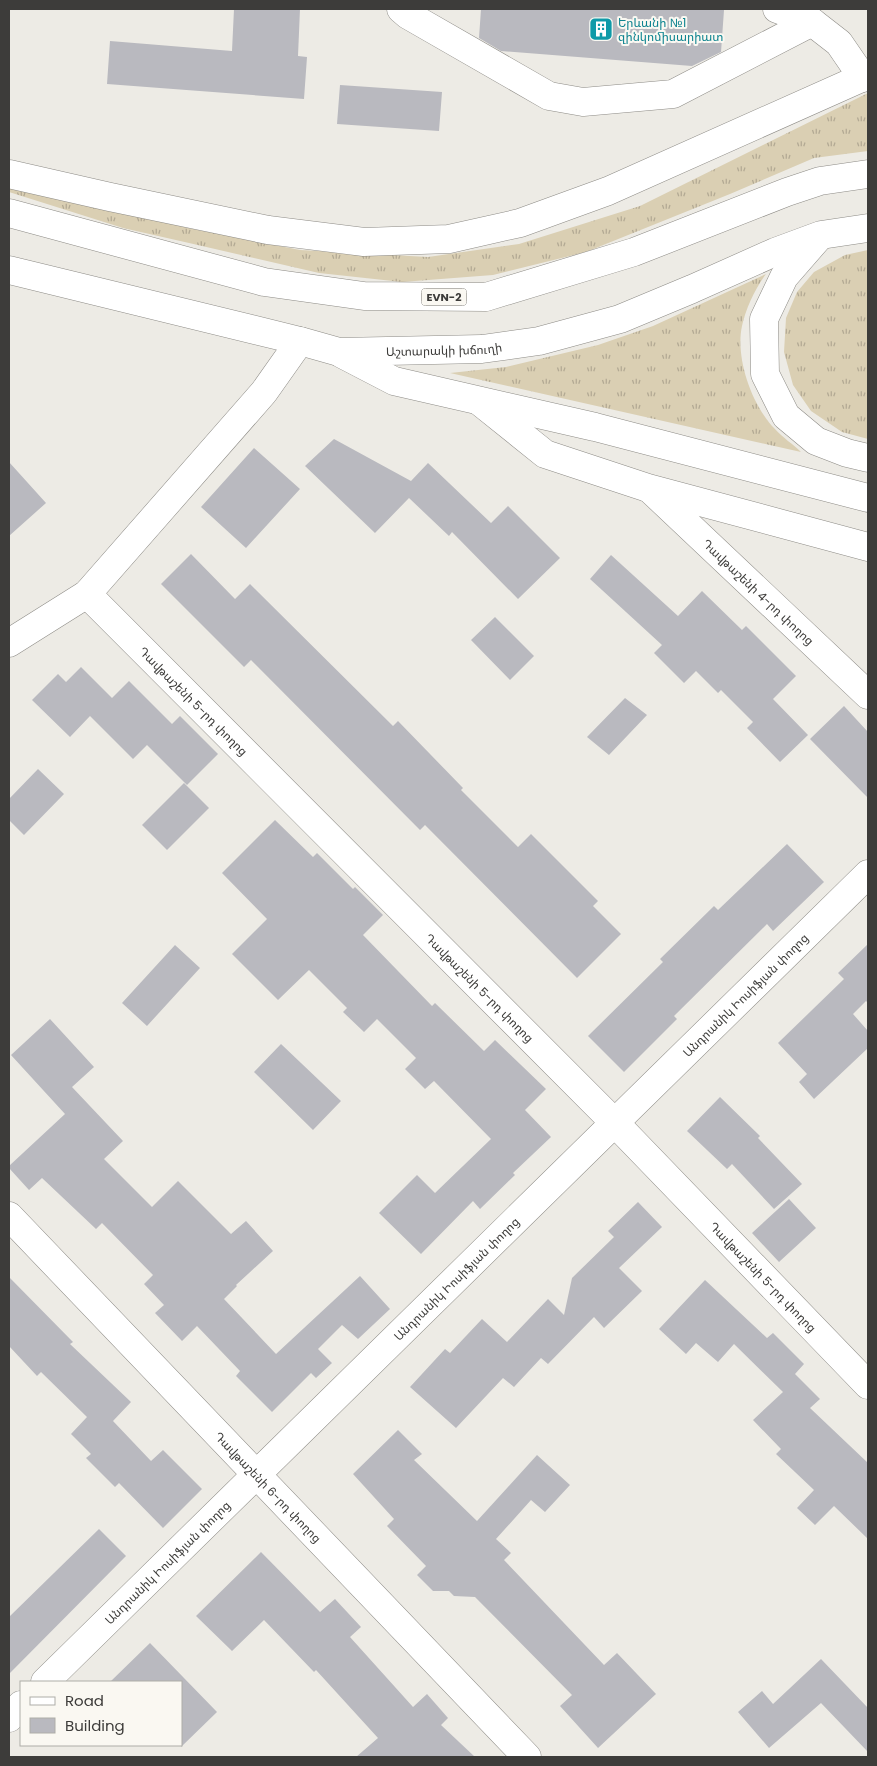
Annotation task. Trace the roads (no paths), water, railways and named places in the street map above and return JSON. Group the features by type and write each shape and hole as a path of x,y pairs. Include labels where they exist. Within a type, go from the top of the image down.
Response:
{"street":[{"path":"401,9 408,16 549,96 583,102 673,94 812,22"},
{"path":"9,174 268,230 364,242 450,239 520,223 608,191 866,76 839,43 812,22 777,9"},
{"path":"9,162 110,197"},
{"name":"EVN-2","path":"9,213 264,282 364,296 486,297 634,252 820,181 868,174"},
{"name":"Աշտարակի խճուղի","path":"9,270 339,352 482,349 539,341 620,319 775,252 821,236 868,228"},
{"path":"821,236 784,277 764,319 764,374 786,416 816,440 847,453 868,458"},
{"path":"9,643 87,594 264,392 300,341"},
{"path":"339,352 394,381 595,427 868,498"},
{"path":"479,401 545,454 648,488 868,547"},
{"name":"Դավթաշենի 4-րդ փողոց","path":"648,488 868,695"},
{"name":"Դավթաշենի 5-րդ փողոց","path":"87,594 615,1123 868,1386"},
{"name":"Անդրանիկ Իոսիֆյան փողոց","path":"46,1681 868,874"},
{"name":"Դավթաշենի 6-րդ փողոց","path":"9,1216 527,1757"},
{"path":"9,1718 20,1706"}],"place":[{"name":"Երևանի №1 զինկոմիսարիատ","path":"601,29"}]}
